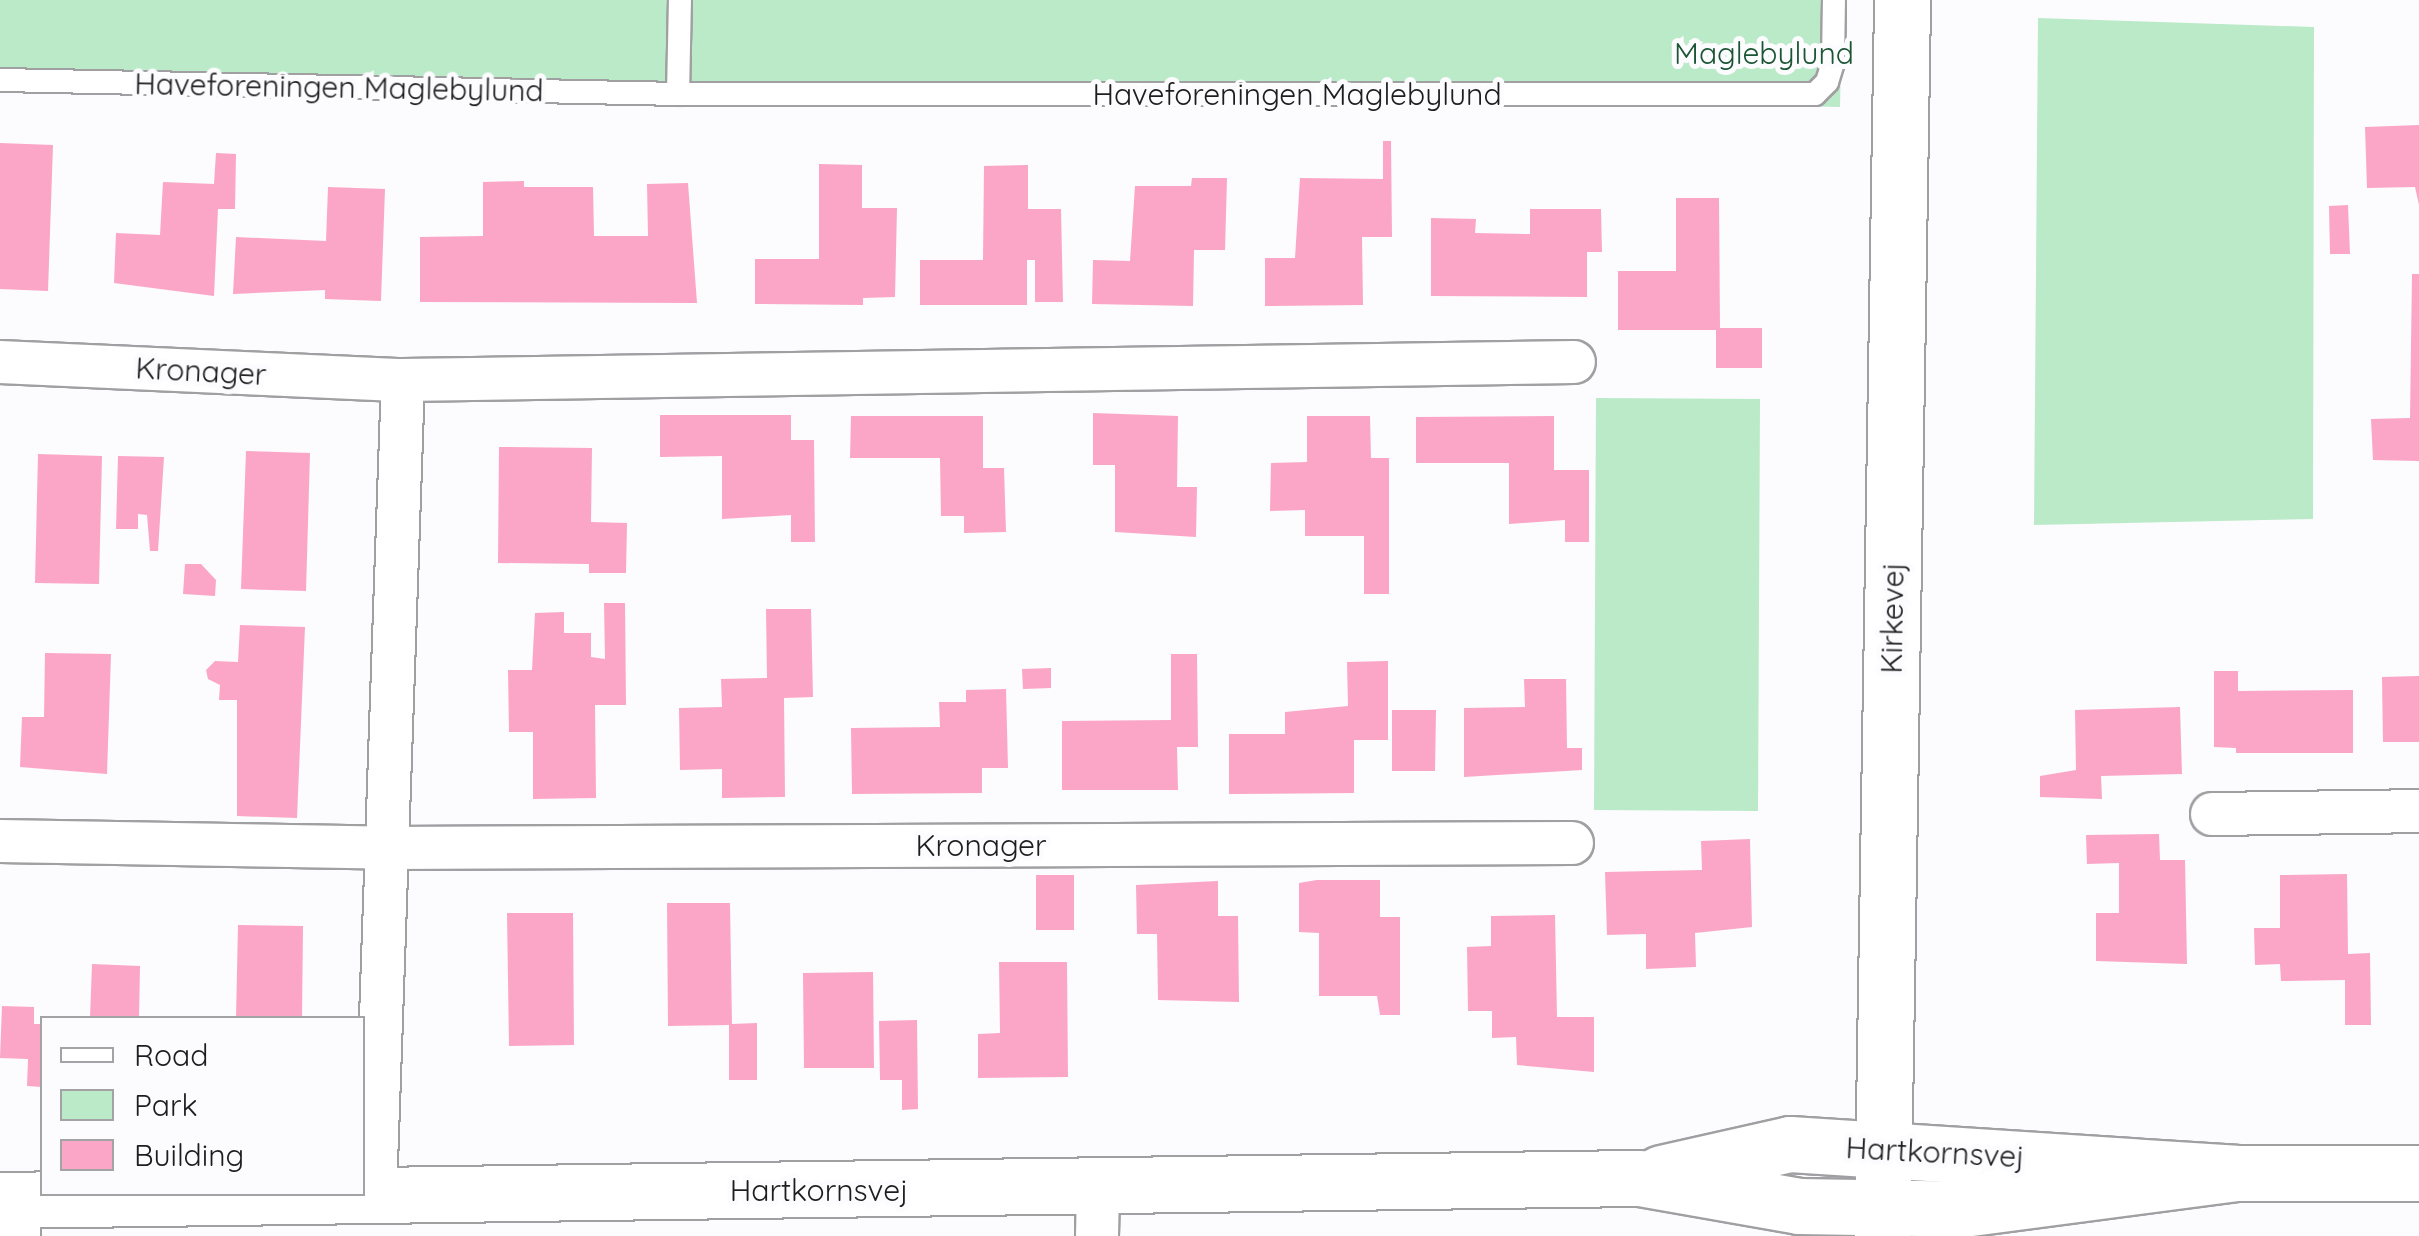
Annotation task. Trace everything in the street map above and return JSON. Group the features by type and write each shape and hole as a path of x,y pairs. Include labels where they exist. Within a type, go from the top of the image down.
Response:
{"street":[{"name":"Kirkevej","path":"1883,1222 1902,0"},
{"name":"Kronager","path":"0,362 402,380 1574,362"},
{"path":"375,1194 391,848 402,380"},
{"path":"2212,814 2419,811"},
{"name":"Kronager","path":"0,842 391,848 1572,843"},
{"name":"Hartkornsvej","path":"365,1194 1097,1212 1639,1178 1790,1144 2235,1173 2419,1174"},
{"name":"Hartkornsvej","path":"1639,1178 1883,1222 2235,1173"},
{"name":"Hartkornsvej","path":"13,1212 335,1196"}],"lane":[{"path":"678,94 680,0"},
{"name":"Haveforeningen Maglebylund","path":"0,80 678,94 1815,94 1827,82 1832,62 1834,0"}],"green space":[{"name":"Maglebylund","path":"0,0 1842,0 1840,107 0,69"},
{"path":"2038,18 2314,27 2313,519 2034,525"},
{"path":"1596,398 1760,399 1758,811 1594,810"}],"building":[{"path":"2419,125 2419,205 2415,187 2367,188 2365,127"},
{"path":"1383,141 1391,141 1392,237 1362,237 1363,305 1265,306 1265,258 1295,258 1300,178 1383,179"},
{"path":"0,143 53,145 48,291 0,289"},
{"path":"216,153 236,154 235,209 218,209 214,296 114,283 116,233 160,235 163,182 214,184"},
{"path":"819,164 862,165 862,208 897,208 895,297 863,298 863,305 755,304 755,259 819,259"},
{"path":"1028,165 1028,209 1061,209 1063,302 1035,302 1035,260 1027,260 1027,305 920,305 920,260 983,260 984,166"},
{"path":"1192,178 1227,178 1225,250 1194,250 1193,306 1092,304 1093,260 1130,261 1135,186 1191,186"},
{"path":"524,181 524,187 593,187 594,236 648,236 647,184 688,183 697,303 420,302 420,237 483,236 483,182"},
{"path":"328,187 385,189 381,301 325,299 325,290 233,294 236,237 326,241"},
{"path":"1676,198 1719,198 1720,328 1762,328 1762,368 1716,368 1716,330 1618,330 1618,271 1676,271"},
{"path":"2348,205 2350,254 2330,254 2329,206"},
{"path":"1530,209 1601,209 1602,252 1587,252 1587,297 1431,296 1431,218 1476,219 1475,233 1530,234"},
{"path":"2412,274 2419,274 2419,461 2373,460 2371,419 2410,418"},
{"path":"1093,413 1178,416 1177,487 1197,487 1196,537 1115,532 1115,465 1093,465"},
{"path":"660,415 791,415 791,440 814,440 815,542 791,542 791,515 722,519 722,456 660,457"},
{"path":"851,416 983,416 983,468 1004,468 1006,532 964,533 964,516 941,516 940,458 850,458"},
{"path":"1307,416 1370,416 1371,458 1389,458 1389,594 1364,594 1364,536 1305,536 1305,510 1270,511 1271,463 1307,462"},
{"path":"1554,416 1554,470 1589,470 1589,542 1565,542 1565,520 1509,524 1509,463 1416,463 1416,417"},
{"path":"499,447 592,448 591,522 627,523 626,573 589,573 589,564 498,563"},
{"path":"246,451 310,453 306,591 241,589"},
{"path":"38,454 102,456 99,584 35,583"},
{"path":"118,456 164,457 158,551 150,551 147,515 138,514 138,529 116,529"},
{"path":"185,564 201,564 216,580 215,596 183,594"},
{"path":"604,603 625,603 626,705 595,705 596,798 533,799 533,732 509,732 508,670 532,670 535,613 564,612 564,633 591,633 591,657 605,659"},
{"path":"766,609 811,609 813,697 784,698 785,797 722,798 722,769 680,770 679,708 722,707 721,679 767,678"},
{"path":"240,625 305,627 297,818 237,816 237,700 219,700 220,685 208,679 206,670 215,661 238,662"},
{"path":"45,653 111,654 107,774 20,767 22,717 44,717"},
{"path":"1171,654 1197,654 1198,747 1177,747 1178,790 1062,790 1062,721 1171,720"},
{"path":"1388,661 1388,740 1354,740 1354,793 1229,794 1229,734 1285,734 1285,712 1348,706 1347,662"},
{"path":"1051,668 1051,688 1023,689 1022,669"},
{"path":"2214,671 2238,671 2238,691 2353,690 2353,753 2236,753 2236,748 2214,747"},
{"path":"2419,676 2419,742 2383,742 2382,677"},
{"path":"1524,679 1566,679 1567,748 1582,748 1582,770 1464,777 1464,708 1525,707"},
{"path":"1006,689 1008,768 982,768 982,793 852,794 851,728 940,727 939,702 966,702 966,690"},
{"path":"2180,707 2182,774 2101,776 2102,799 2040,797 2040,776 2076,770 2075,710"},
{"path":"1392,710 1436,710 1435,771 1392,771"},
{"path":"2159,834 2160,860 2185,860 2187,964 2096,961 2096,913 2119,913 2119,863 2087,864 2086,835"},
{"path":"1750,839 1752,927 1695,933 1696,967 1646,969 1646,934 1607,935 1605,872 1702,870 1701,841"},
{"path":"2347,874 2348,954 2370,953 2371,1025 2345,1025 2345,980 2281,981 2280,964 2255,965 2254,928 2280,928 2280,875"},
{"path":"1036,875 1074,875 1074,930 1036,930"},
{"path":"1380,880 1380,917 1400,917 1400,1015 1380,1015 1377,996 1319,996 1319,933 1299,932 1299,883"},
{"path":"1218,881 1218,916 1238,916 1239,1002 1158,1000 1157,934 1137,934 1136,885"},
{"path":"667,903 730,903 732,1024 757,1023 757,1080 729,1080 729,1025 668,1026"},
{"path":"507,913 573,913 574,1045 509,1046"},
{"path":"1555,915 1557,1017 1594,1017 1594,1072 1517,1065 1516,1037 1492,1038 1492,1011 1468,1011 1467,947 1491,946 1491,916"},
{"path":"238,925 303,926 302,1016 236,1016"},
{"path":"999,962 1067,962 1068,1077 978,1078 978,1034 1000,1033"},
{"path":"92,964 140,966 139,1016 90,1016"},
{"path":"873,972 874,1068 804,1068 803,973"},
{"path":"2,1006 34,1007 34,1024 40,1024 40,1087 27,1086 28,1059 0,1058"},
{"path":"917,1020 918,1109 902,1110 902,1080 880,1080 879,1021"}]}
